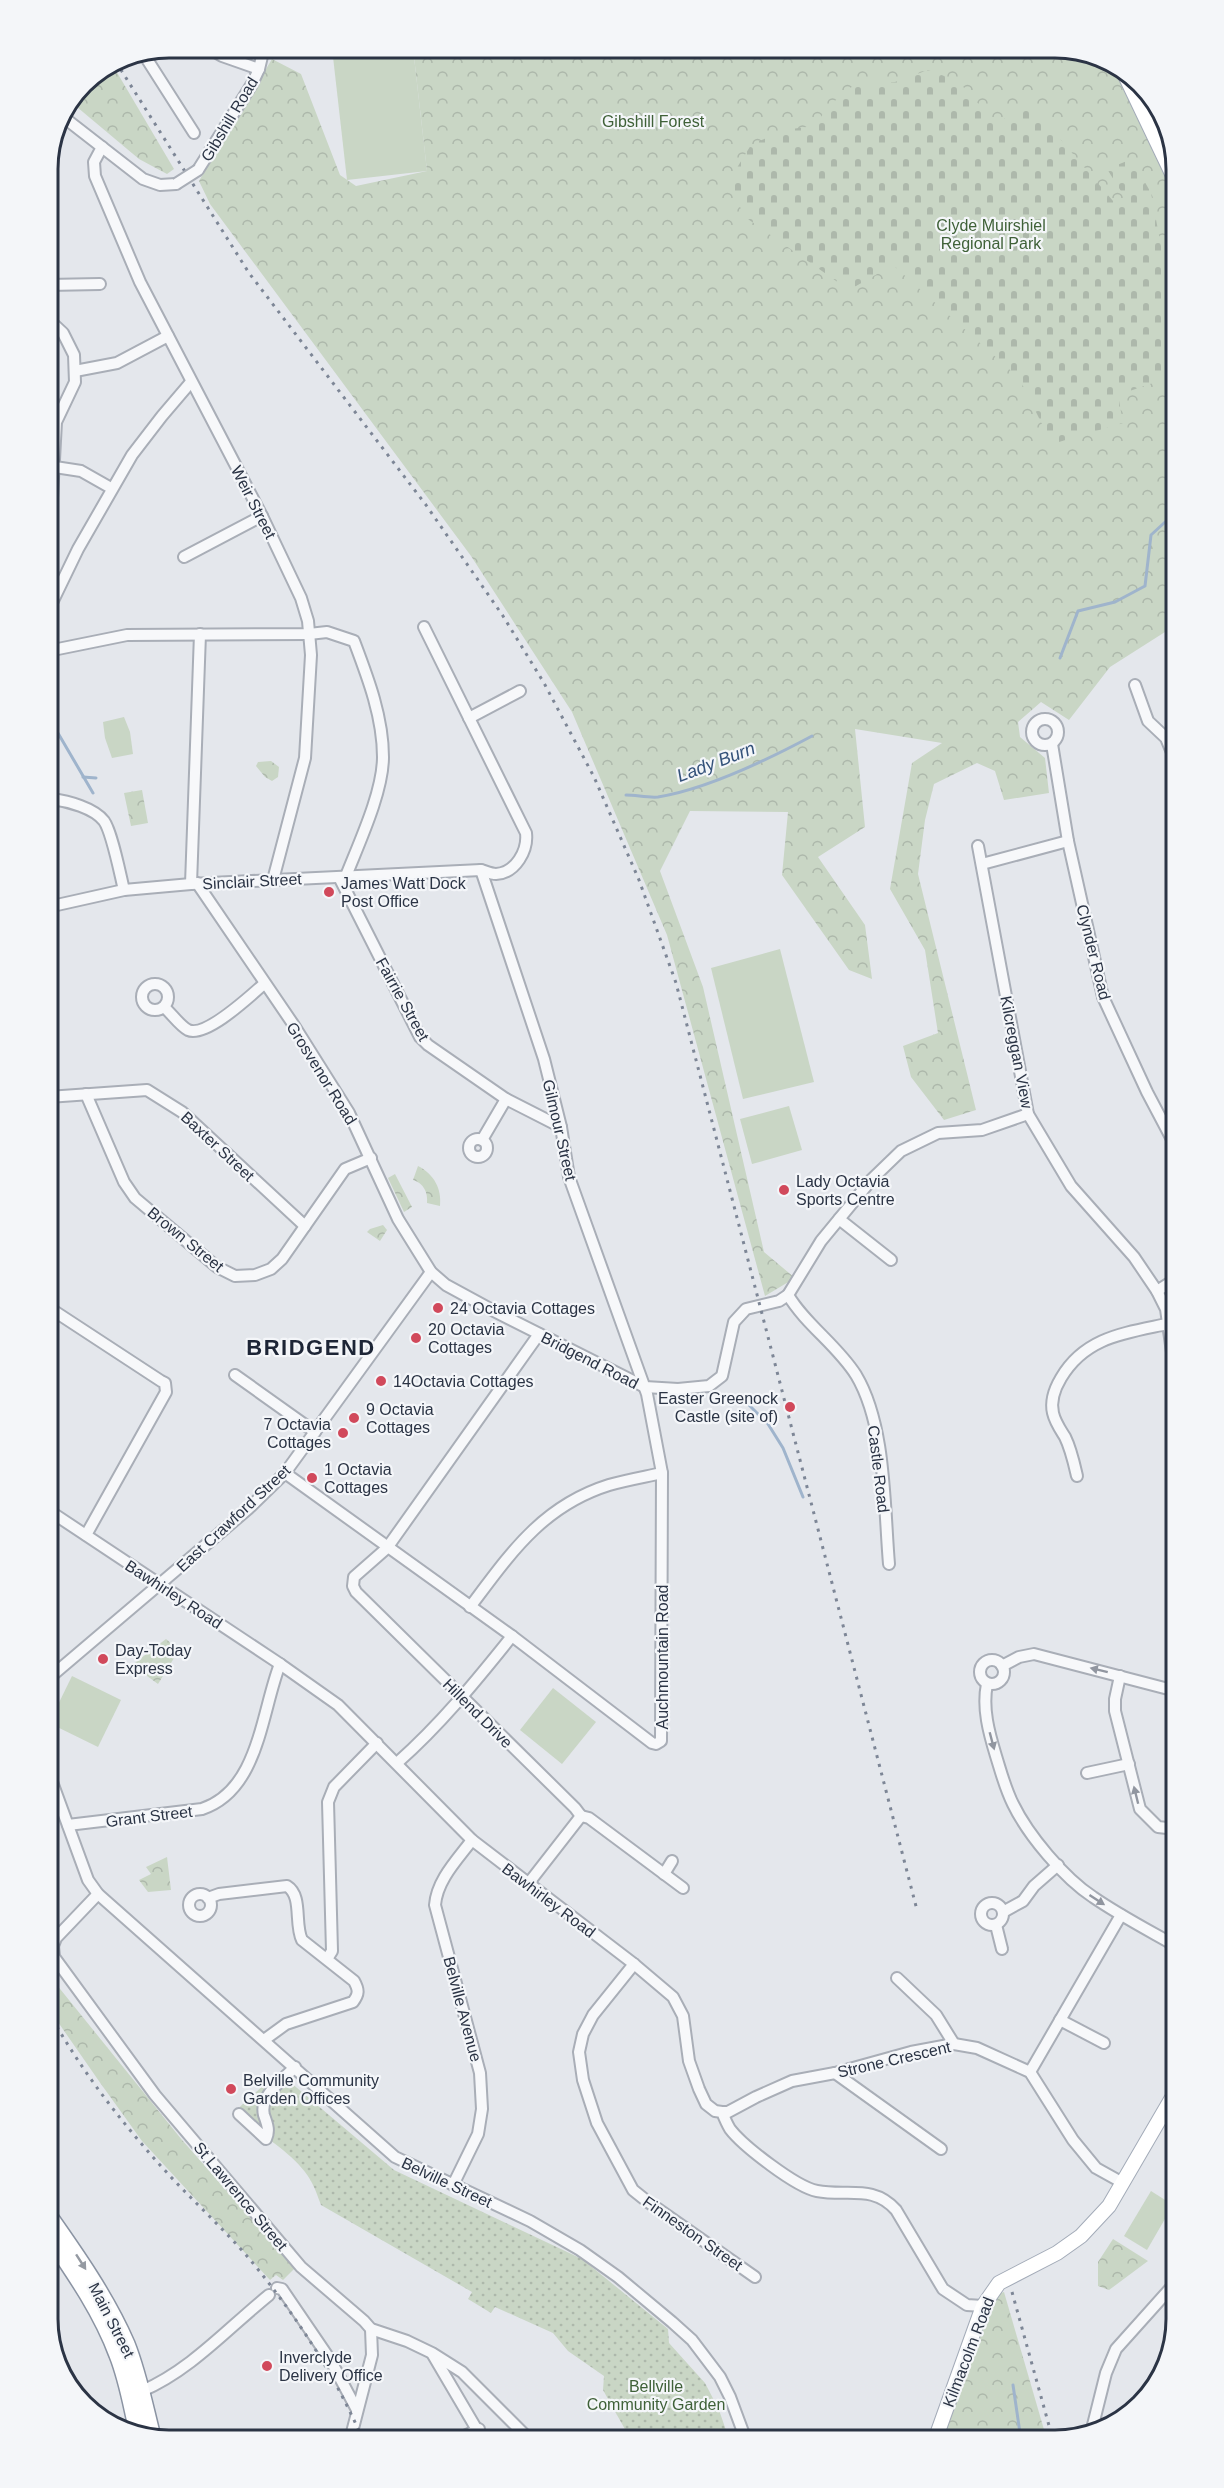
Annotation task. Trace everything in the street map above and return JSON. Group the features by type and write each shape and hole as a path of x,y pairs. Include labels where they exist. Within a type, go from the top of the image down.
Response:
{"highway":[{"name":"Main Street","path":"58,2230 113,2316 131,2355 151,2427"},
{"name":"Main Street","path":"58,2250 86,2293 111,2340 123,2370 135,2424"}],"main road":[{"path":"1132,90 1164,158"},
{"name":"Kilmacolm Road","path":"939,2430 983,2306 999,2283 1057,2253 1081,2236 1109,2206 1166,2108"}],"street":[{"path":"228,58 259,69"},
{"name":"Gibshill Road","path":"69,122 143,179 160,185 176,184 198,170 252,84 262,58"},
{"path":"148,61 194,133"},
{"name":"Weir Street","path":"102,147 94,162 95,176 129,257 191,382 262,516 301,598 308,621 311,655 305,758 273,880"},
{"path":"59,285 100,284"},
{"path":"59,329 74,355 75,382 59,416"},
{"path":"75,371 117,363 168,336"},
{"path":"59,587 111,488 147,434 191,382"},
{"path":"59,468 81,471 111,488"},
{"path":"184,557 262,516"},
{"name":"Sinclair Street","path":"59,905 124,890 194,884 481,870 496,874 513,867 524,854 527,843 522,824 424,627"},
{"path":"59,649 121,635 327,632 354,641 374,694 383,758 374,807 343,877"},
{"path":"194,884 200,634"},
{"path":"1135,685 1148,721 1166,738"},
{"path":"469,718 520,690"},
{"name":"Clynder Road","path":"1052,744 1068,841 1103,997 1166,1128"},
{"path":"59,800 93,813 104,820 124,890"},
{"path":"982,864 1068,841"},
{"name":"Kilcreggan View","path":"978,846 1028,1114 1071,1186 1134,1257 1157,1291 1166,1310"},
{"name":"Gilmour Street","path":"481,870 544,1059 573,1188 645,1387"},
{"name":"Fairrie Street","path":"343,877 420,1037 428,1046 506,1099 561,1127"},
{"name":"Grosvenor Road","path":"194,884 293,1024 349,1113 398,1219 430,1272"},
{"path":"164,1007 187,1030 196,1031 218,1022 264,984"},
{"name":"Baxter Street","path":"59,1095 147,1090 182,1112 304,1226"},
{"name":"Brown Street","path":"86,1094 124,1182 135,1198 217,1267 235,1276 255,1275 272,1269 282,1259 345,1169 371,1158"},
{"path":"482,1140 506,1099"},
{"path":"788,1295 821,1241 872,1179 901,1151 938,1133 982,1131 1028,1114"},
{"path":"839,1220 891,1260"},
{"name":"Bridgend Road","path":"430,1272 446,1285 645,1387 678,1389 708,1386 723,1376 734,1322 738,1315 746,1309 779,1301 788,1295"},
{"name":"East Crawford Street","path":"58,1670 285,1473 430,1272"},
{"path":"1157,1291 1166,1285"},
{"name":"Castle Road","path":"788,1295 797,1310 812,1324 856,1376 871,1412 879,1455 889,1564"},
{"path":"58,1314 161,1381 166,1387 166,1392 86,1535"},
{"path":"1077,1476 1072,1455 1057,1426 1052,1410 1053,1394 1059,1381 1071,1362 1105,1338 1166,1324"},
{"path":"387,1548 539,1334"},
{"path":"235,1375 315,1432"},
{"name":"Auchmountain Road","path":"512,1636 652,1743 656,1744 661,1741 662,1473 654,1423 645,1387"},
{"path":"285,1473 512,1636 462,1697 397,1763"},
{"path":"470,1607 514,1548 539,1523 560,1508 609,1485 662,1473"},
{"name":"Bawhirley Road","path":"58,1517 338,1705 472,1840 634,1964 673,1997 683,2016 689,2061 699,2089 706,2104 715,2111 722,2112 730,2129 782,2175 816,2191 873,2194 887,2200 896,2210 943,2289 967,2305 983,2306"},
{"name":"Hillend Drive","path":"387,1548 354,1577 353,1586 356,1592 581,1816 589,1818 683,1888"},
{"path":"1002,1666 1019,1657 1034,1654 1166,1688"},
{"path":"987,1684 999,1682 1004,1674 1002,1666 992,1660 982,1664 980,1676 987,1684 985,1710 990,1737 1006,1787 1025,1825 1058,1865 1091,1896 1166,1940"},
{"name":"Grant Street","path":"68,1825 202,1809 212,1806 230,1794 241,1780 251,1756 280,1664"},
{"path":"1120,1676 1115,1711 1140,1809 1158,1827 1166,1828"},
{"path":"327,1959 332,1951 328,1802 334,1787 377,1743"},
{"path":"1088,1773 1129,1764"},
{"name":"Belville Street","path":"58,1799 88,1880 98,1894 394,2157 530,2221 580,2250 618,2277 692,2340 723,2383 742,2430"},
{"path":"528,1884 581,1816"},
{"name":"Belville Avenue","path":"453,2185 478,2134 482,2109 480,2073 435,1905 436,1895 442,1881 472,1840"},
{"path":"664,1874 672,1861"},
{"path":"1003,1912 1023,1901 1034,1886 1058,1865"},
{"path":"208,1898 219,1894 287,1886 292,1889 302,1940 354,1981 358,1989 358,1995 353,2002 286,2024 264,2040"},
{"name":"St Lawrence Street","path":"58,1936 98,1894"},
{"path":"988,1904 996,1904 1003,1912 1002,1920 996,1924 987,1925 982,1920 983,1907 988,1904"},
{"path":"1121,1915 1030,2072 1073,2140 1096,2168 1123,2183"},
{"path":"996,1924 1002,1949"},
{"name":"Finneston Street","path":"634,1964 593,2015 583,2034 579,2052 583,2080 597,2123 633,2190 755,2277"},
{"name":"St Lawrence Street","path":"58,1966 155,2095 294,2258 364,2320 371,2329 407,2341 432,2353 462,2372 519,2429"},
{"path":"897,1978 936,2016 954,2044"},
{"path":"1060,2020 1104,2043"},
{"name":"Strone Crescent","path":"722,2112 728,2112 792,2081 954,2044 977,2048 1030,2072"},
{"path":"239,2114 266,2139 269,2132 263,2112 265,2100 295,2067"},
{"path":"835,2073 941,2149"},
{"path":"142,2391 166,2379 197,2357 273,2291 282,2289 331,2361 357,2410"},
{"path":"1094,2422 1106,2373 1116,2349 1166,2293"},
{"path":"353,2429 372,2355 371,2329"},
{"path":"432,2353 478,2429"}],"green space":[{"path":"333,58 414,58 427,171 347,180"},
{"path":"414,58 1062,59 1090,64 1104,70 1128,86 1151,114 1162,141 1166,169 1166,631 1110,667 1069,720 1041,702 1018,722 1020,737 1045,758 1049,793 1004,800 995,771 977,763 934,784 925,820 918,874 976,1110 944,1120 911,1077 903,1046 938,1033 925,950 890,889 912,763 942,743 855,729 865,827 818,857 865,925 872,979 849,970 782,875 788,812 690,811 660,871 703,987 764,1252 795,1278 765,1296 667,935 572,712 471,556 210,204 199,181 272,59 301,74 340,175 356,186 427,171"},
{"name":"Clyde Muirshiel Regional Park","path":"928,70 958,81 995,123 1032,106 1113,201 1126,199 1107,169 1132,159 1151,193 1166,261 1166,378 1118,395 1123,423 1052,444 1019,378 893,265 849,290 745,217 733,193 735,171 751,145 784,130 814,126 830,105 854,85 895,82"},
{"path":"117,72 174,169 167,174 139,159 77,107 96,86"},
{"path":"124,717 130,732 133,754 112,758 105,738 103,722"},
{"path":"271,761 279,767 278,777 272,781 265,777 256,766 258,762"},
{"path":"142,790 148,823 131,826 124,793"},
{"path":"780,949 814,1082 743,1099 711,968"},
{"path":"789,1106 802,1150 752,1164 740,1119"},
{"path":"418,1166 424,1169 436,1183 440,1194 440,1206 427,1203 424,1189 420,1183 413,1180"},
{"path":"395,1174 412,1207 404,1212 388,1178"},
{"path":"383,1225 387,1230 380,1241 367,1232 370,1229"},
{"path":"166,1639 179,1650 158,1684 132,1665"},
{"path":"72,1676 121,1700 98,1747 58,1728 58,1704"},
{"path":"553,1688 596,1722 562,1764 520,1730"},
{"path":"167,1857 171,1890 148,1892 139,1880 151,1874 146,1867"},
{"path":"58,1987 182,2140 295,2268 283,2280 276,2275 270,2280 142,2141 60,2025"},
{"name":"Bellville Community Garden","path":"267,2082 290,2082 394,2170 582,2259 668,2329 669,2343 705,2383 719,2410 726,2430 625,2430 603,2390 604,2376 568,2351 553,2333 495,2307 491,2313 468,2299 472,2292 321,2205 312,2183 297,2163 232,2114"},
{"path":"1151,2191 1166,2201 1166,2217 1147,2250 1124,2236"},
{"path":"1113,2239 1148,2261 1109,2290 1098,2286 1098,2262"},
{"path":"1004,2292 1044,2430 944,2430 996,2295"}],"waterway":[{"path":"1060,658 1078,611 1115,602 1145,586 1151,535 1166,521"},
{"name":"Lady Burn","path":"59,734 93,793"},
{"name":"Lady Burn","path":"626,795 658,797 697,787 757,763 812,736"},
{"name":"Lady Burn","path":"83,777 96,778"},
{"path":"743,1399 768,1424 783,1448 803,1497"},
{"path":"1013,2385 1020,2430"}],"railway":[{"path":"121,70 249,273 426,505 503,616 544,683 594,777 639,880 676,983 917,1910"},
{"path":"58,2028 89,2076 136,2138 222,2229 269,2283 314,2347 358,2429"},
{"path":"1012,2292 1050,2430"}],"place":[{"name":"James Watt Dock Post Office","path":"329,892"},
{"name":"Lady Octavia Sports Centre","path":"784,1190"},
{"name":"24 Octavia Cottages","path":"438,1308"},
{"name":"20 Octavia Cottages","path":"416,1338"},
{"name":"14Octavia Cottages","path":"381,1381"},
{"name":"Easter Greenock Castle (site of)","path":"790,1407"},
{"name":"9 Octavia Cottages","path":"354,1418"},
{"name":"7 Octavia Cottages","path":"343,1433"},
{"name":"1 Octavia Cottages","path":"312,1478"},
{"name":"Day-Today Express","path":"103,1659"},
{"name":"Belville Community Garden Offices","path":"231,2089"},
{"name":"Inverclyde Delivery Office","path":"267,2366"}],"district":[{"name":"BRIDGEND","path":"311,1347"}],"park label":[{"name":"Gibshill Forest","path":"653,121"}]}
